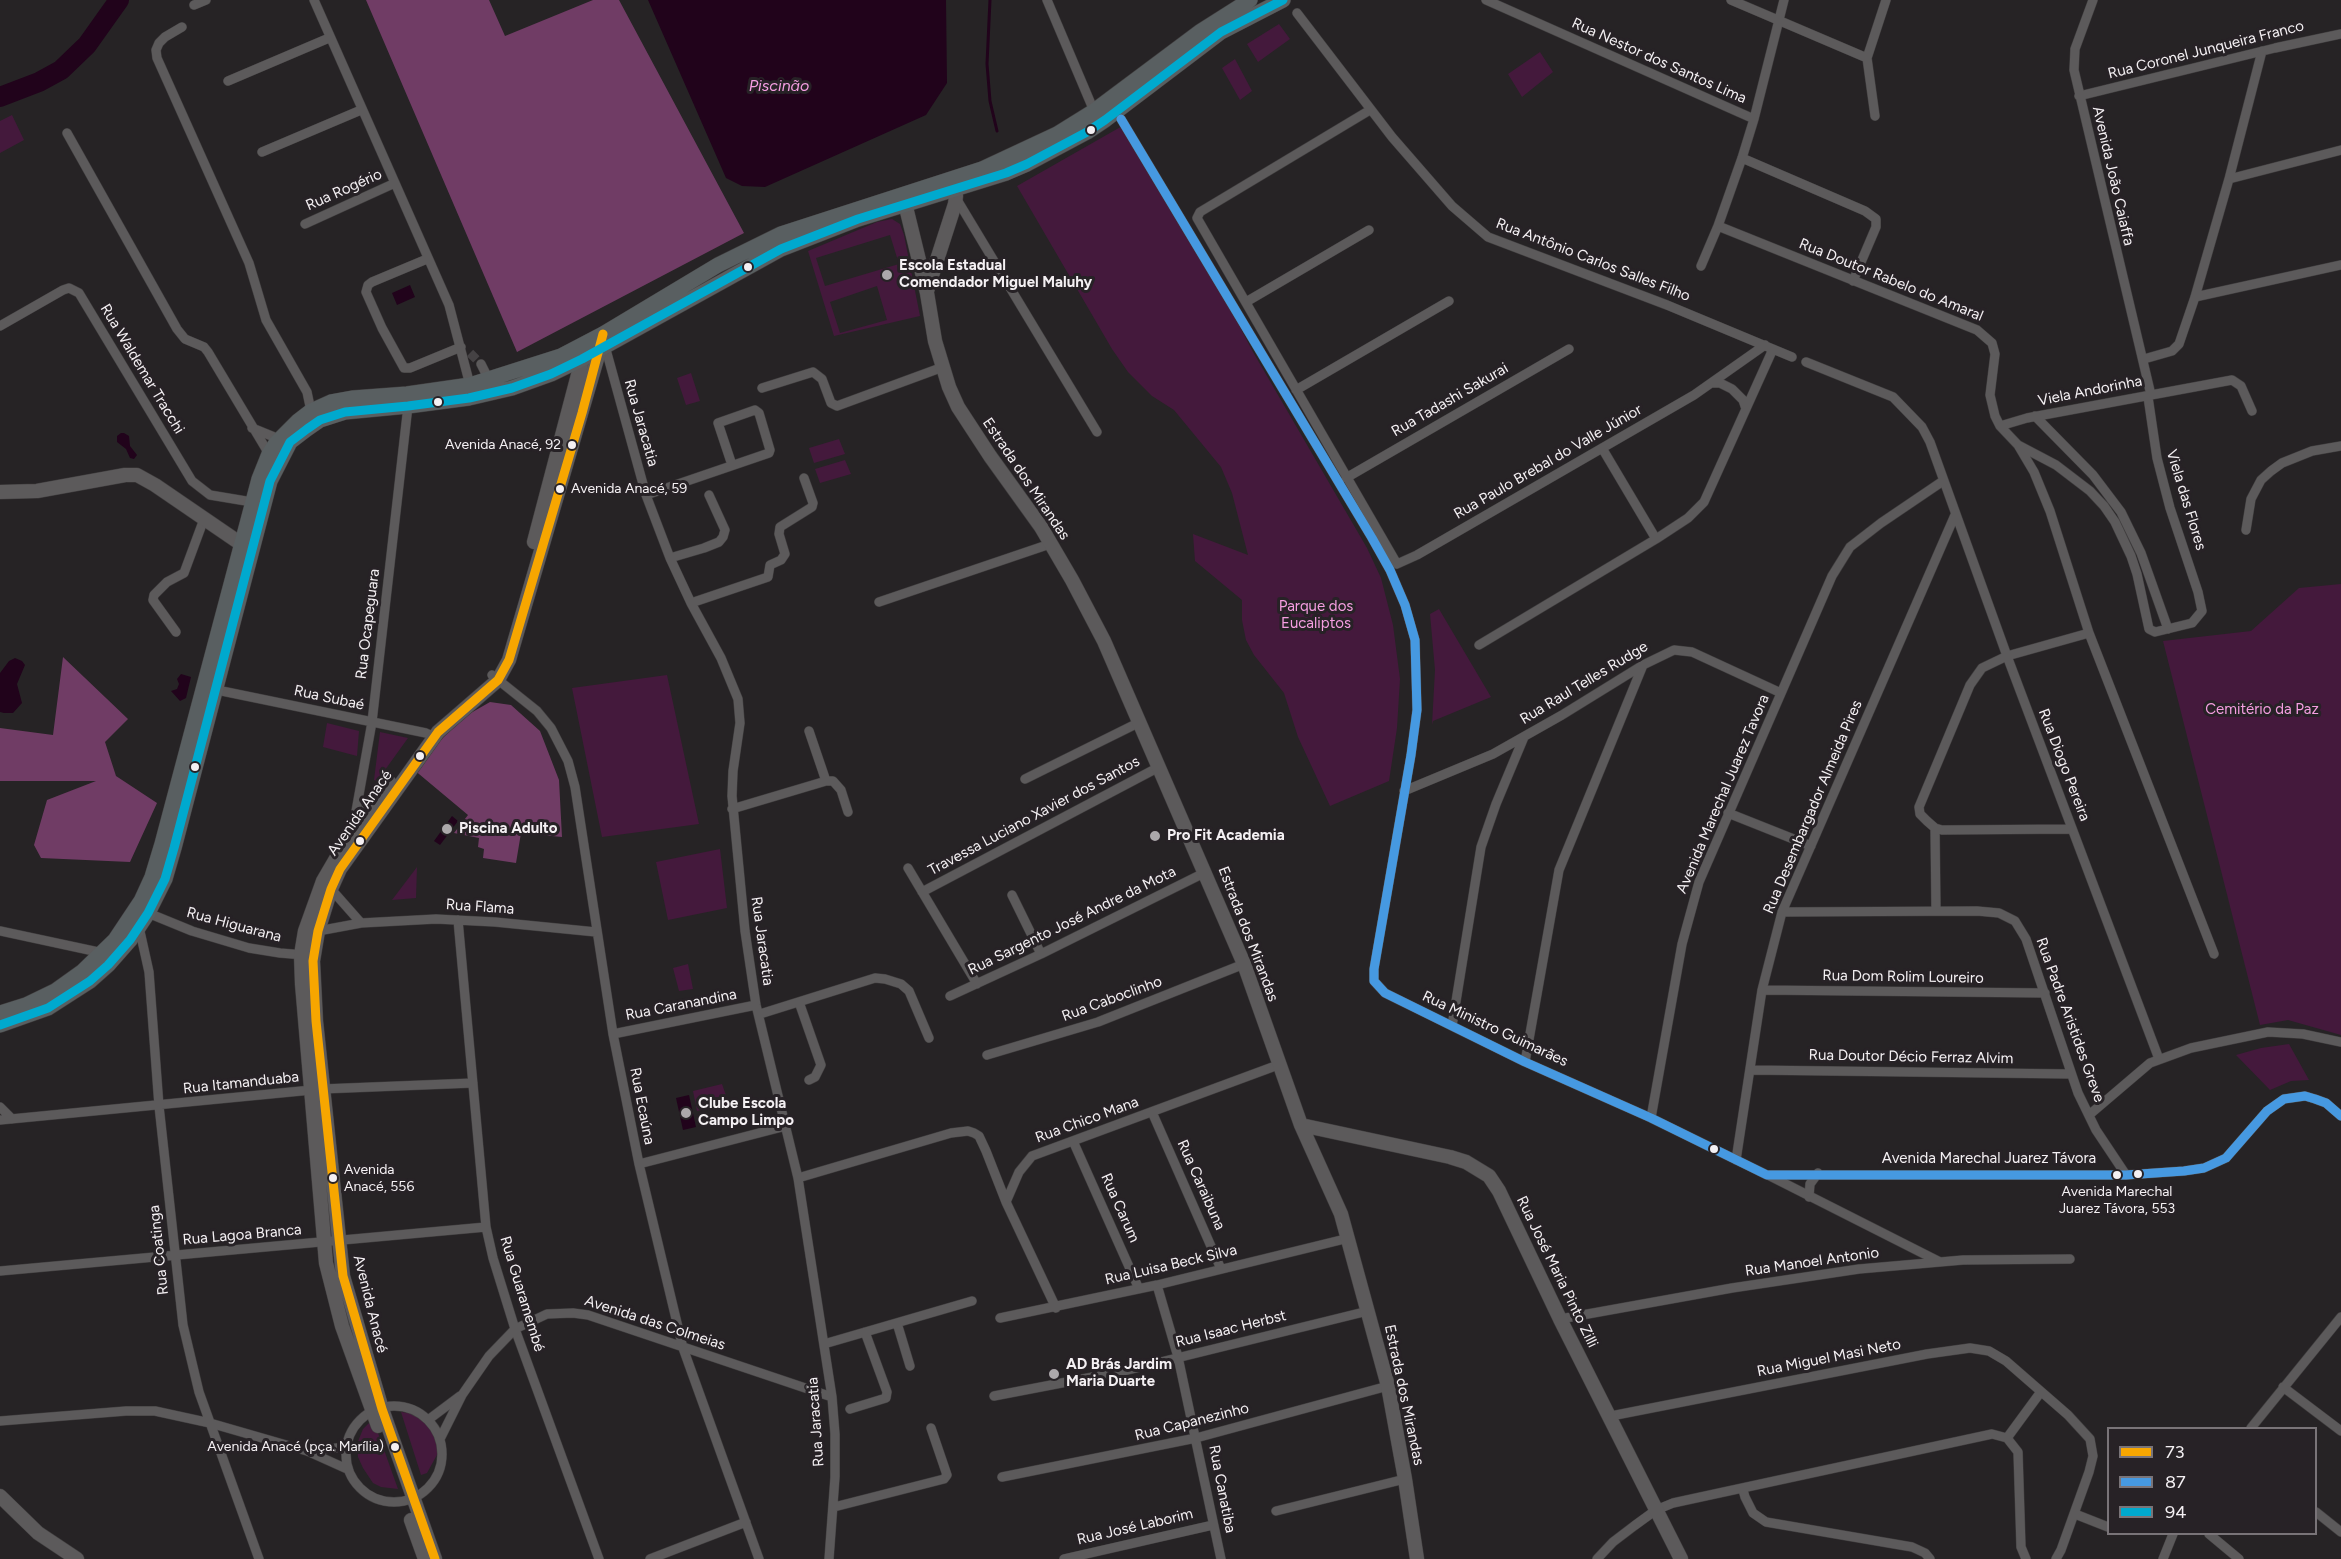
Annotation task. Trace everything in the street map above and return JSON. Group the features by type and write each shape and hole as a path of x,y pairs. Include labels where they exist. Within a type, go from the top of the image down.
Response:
{"main road":[{"path":"953,189 982,169 1022,152 1094,111 1201,31 1250,0"},
{"path":"0,1013 26,1005 55,991 104,953 141,901 152,877 246,547 270,481 290,442 320,420 345,411 469,398 551,374 582,359 599,343 718,265 753,247 807,225 904,199 953,189 1006,173 1087,132 1221,32 1283,0"},
{"path":"0,1025 48,1008 70,996 108,965 139,927 165,879 217,690 246,547 252,502 268,454 279,439 318,408 353,398 407,394 470,385 599,343"}],"street":[{"path":"194,5 206,0"},
{"path":"314,0 427,260 449,305 465,350 470,385"},
{"path":"1047,0 1094,111"},
{"name":"Rua Nestor dos Santos Lima","path":"1486,0 1754,120"},
{"path":"1731,0 1867,58"},
{"path":"1701,266 1718,226 1754,120 1784,0"},
{"path":"1875,116 1867,58 1886,0"},
{"name":"Avenida João Caiaffa","path":"2093,0 2079,34 2073,57 2079,96 2138,346 2144,359"},
{"name":"Rua Antônio Carlos Salles Filho","path":"1297,13 1370,110 1452,206 1488,237 1667,305 1792,357"},
{"path":"182,27 165,36 159,43 156,50 158,58 249,263 266,320 318,408"},
{"name":"Rua Coronel Junqueira Franco","path":"2079,96 2341,34"},
{"path":"228,81 329,38"},
{"path":"2144,359 2158,357 2176,348 2195,297 2262,51"},
{"path":"262,152 361,110"},
{"path":"1346,478 1197,221 1197,216 1370,110"},
{"path":"1121,119 1372,538 1390,570 1405,605 1415,640 1417,687 1411,755 1404,792"},
{"path":"68,133 177,329 185,339 204,347 208,352 268,454"},
{"path":"2229,178 2341,150"},
{"path":"1742,158 1865,211 1876,219 1876,227 1853,280"},
{"name":"Rua Rogério","path":"305,224 395,183"},
{"path":"953,189 1097,432"},
{"name":"Estrada dos Mirandas","path":"927,293 953,189"},
{"name":"Estrada dos Mirandas","path":"904,199 927,293 931,323 943,367 958,407 990,456 1027,505 1090,611 1206,872 1244,964 1300,1125 1327,1180 1349,1238 1388,1386 1406,1479 1417,1559"},
{"name":"Rua Doutor Rabelo do Amaral","path":"1718,226 1977,330 1989,338 1995,354 1990,395 1992,407 2000,426 2018,445 2034,472 2050,511 2089,633 2214,954"},
{"path":"1246,302 1369,230"},
{"path":"427,260 372,282 366,288 378,319 398,359 406,369 465,350"},
{"path":"2195,297 2341,265"},
{"name":"Rua Waldemar Tracchi","path":"0,326 63,290 69,288 79,293 192,481 210,495 252,502"},
{"path":"1296,390 1449,301"},
{"name":"Rua Jaracatia","path":"599,343 646,495 670,558 721,658 738,699 740,723 733,771 732,809 745,931 758,1009 798,1178 832,1397 835,1434 834,1507 830,1559"},
{"name":"Avenida Anacé","path":"511,638 599,343"},
{"path":"1479,645 1688,518 1704,501 1746,409 1769,347"},
{"name":"Rua Paulo Brebal do Valle Júnior","path":"1346,478 1398,564 1602,448 1769,347"},
{"name":"Rua Tadashi Sakurai","path":"1346,478 1569,349"},
{"name":"Avenida Anacé","path":"425,1559 408,1499 377,1410 332,1292 323,1243 315,1021 308,955 314,904 334,860 355,838 430,735 463,709 509,660 511,638 582,359"},
{"name":"Viela Andorinha","path":"2000,426 2035,416 2150,396 2144,359"},
{"path":"1806,362 1893,397 1922,427 1930,442 1943,481"},
{"path":"481,364 489,380"},
{"path":"762,388 813,372 822,379 831,403 837,406 943,367"},
{"path":"2150,396 2232,380 2241,386 2252,411"},
{"path":"1712,383 1720,383 1732,388 1739,394 1746,409"},
{"path":"307,392 318,408"},
{"name":"Viela das Flores","path":"2150,396 2157,458 2202,611 2192,623 2168,629"},
{"name":"Rua Ocapeguara","path":"355,838 372,722 408,406"},
{"path":"646,495 770,452 759,413 755,410 718,423 732,465"},
{"path":"2018,445 2056,465 2090,491 2104,506 2115,522 2138,574 2149,629 2155,632 2168,629 2141,553 2121,512 2093,475 2035,416"},
{"path":"252,428 279,439"},
{"path":"2246,530 2251,499 2261,480 2271,471 2282,463 2312,451 2341,446"},
{"path":"1602,448 1656,539"},
{"path":"0,492 37,491 125,475 137,475 246,547"},
{"path":"691,603 769,576 770,565 781,560 785,554 779,534 780,526 812,507 813,503 804,478"},
{"name":"Rua Diogo Pereira","path":"1943,481 2159,1059"},
{"name":"Avenida Marechal Juarez Tavora","path":"1651,1118 1682,944 1699,882 1841,559 1850,547 1881,523 1943,481"},
{"path":"670,558 704,548 719,542 723,537 725,530 709,495"},
{"name":"Rua Desembargador Almeida Pires","path":"1736,1160 1762,990 1782,912 1955,515"},
{"path":"176,632 153,600 154,595 167,582 184,573 204,519"},
{"path":"879,602 1050,544"},
{"path":"2072,829 1986,828 1958,831 1935,828 1920,814 1919,807 1970,685 1982,668 2007,656 2089,633"},
{"name":"Rua Raul Telles Rudge","path":"1404,792 1493,754 1643,665 1674,650 1683,650 1715,662 1781,693"},
{"path":"1525,1062 1559,870 1643,665"},
{"name":"Rua Ecaúna","path":"495,677 537,711 551,728 568,761 575,786 613,1034 639,1164 683,1348 759,1559"},
{"name":"Rua Subaé","path":"217,690 430,735"},
{"path":"1025,778 1140,722"},
{"path":"809,731 826,781"},
{"path":"1452,1026 1481,847 1524,737"},
{"name":"Travessa Luciano Xavier dos Santos","path":"922,892 1159,767"},
{"path":"732,809 826,781 833,781 838,785 848,812"},
{"name":"Rua Ministro Guimarães","path":"1404,792 1376,956 1374,981 1385,993 1525,1062 1651,1118"},
{"path":"1728,813 1811,846"},
{"path":"1935,828 1936,911"},
{"name":"Avenida Anacé","path":"308,955 331,889 355,838"},
{"path":"908,868 977,984"},
{"name":"Rua Sargento José Andre da Mota","path":"950,996 1041,954 1206,872"},
{"path":"331,889 361,923"},
{"path":"1012,895 1041,954"},
{"name":"Rua Padre Aristides Greve","path":"1782,912 1977,911 1999,914 2015,921 2026,939 2071,1074 2089,1115 2126,1175"},
{"name":"Rua Higuarana","path":"148,913 192,931 239,945 280,953 308,955"},
{"name":"Rua Flama","path":"318,931 361,923 458,920 596,932"},
{"name":"Rua Guaramembé","path":"458,920 486,1227 515,1329 599,1559"},
{"name":"Rua Coatinga","path":"139,927 149,972 159,1106 188,1354 259,1559"},
{"path":"0,931 104,953"},
{"name":"Rua Caboclinho","path":"987,1055 1098,1022 1244,964"},
{"name":"Rua Caranandina","path":"613,1034 799,1002 875,978 901,984 909,991 929,1038"},
{"name":"Rua Dom Rolim Loureiro","path":"1762,990 2044,993"},
{"path":"799,1002 821,1065 815,1077 809,1080"},
{"path":"2089,1115 2126,1081 2159,1059 2229,1039 2268,1032 2302,1034 2341,1042"},
{"name":"Rua Chico Mana","path":"1006,1203 1019,1172 1032,1156 1278,1065"},
{"name":"Rua Doutor Décio Ferraz Alvim","path":"1751,1070 2071,1074"},
{"name":"Rua Itamanduaba","path":"0,1120 317,1090 445,1082 473,1083"},
{"name":"Avenida Anacé","path":"317,1090 343,1276 377,1410"},
{"name":"Avenida Marechal Juarez Távora","path":"1651,1118 1767,1175 1818,1173 2126,1175 2184,1171 2215,1165 2235,1150 2266,1111 2284,1099 2305,1096 2326,1103 2341,1116"},
{"path":"0,1107 12,1119"},
{"name":"Rua Caraibuna","path":"1152,1112 1221,1269"},
{"name":"Rua José Maria Pinto Zilli","path":"1300,1125 1450,1157 1478,1168 1489,1176 1499,1191 1560,1319 1611,1416 1681,1559"},
{"path":"639,1164 786,1126"},
{"path":"798,1178 951,1133 968,1131 979,1136 1006,1203 1056,1308"},
{"name":"Rua Carum","path":"1073,1141 1139,1289"},
{"path":"1809,1197 1810,1184 1818,1173"},
{"path":"1767,1175 1940,1262"},
{"name":"Rua Lagoa Branca","path":"0,1271 486,1227"},
{"name":"Rua Luisa Beck Silva","path":"1000,1318 1157,1285 1349,1238"},
{"name":"Rua Manoel Antonio","path":"1560,1319 1813,1275 1940,1262 2070,1259"},
{"name":"Rua Canatiba","path":"1157,1285 1178,1357 1221,1559"},
{"path":"824,1344 972,1301"},
{"name":"Rua Isaac Herbst","path":"994,1396 1086,1380 1368,1311"},
{"name":"Avenida das Colmeias","path":"440,1439 462,1395 489,1356 515,1329 547,1314 588,1315 832,1397"},
{"path":"897,1323 910,1366"},
{"path":"2252,1427 2339,1323"},
{"path":"850,1409 886,1398 887,1392 865,1332"},
{"name":"Rua Miguel Masi Neto","path":"1611,1416 1915,1356 1970,1348 1989,1351 1996,1354 2082,1429 2090,1439 2093,1449 2089,1472 2075,1514 2056,1559"},
{"name":"Rua Capanezinho","path":"1002,1477 1196,1438 1388,1386"},
{"path":"2283,1387 2341,1431"},
{"path":"2007,1438 2040,1393"},
{"name":"Avenida das Colmeias","path":"428,1420 462,1395"},
{"path":"394,1406 409,1408 428,1420 440,1439 442,1454 440,1469 422,1494 394,1503 379,1500 365,1493 355,1483 347,1469 346,1447 354,1426 377,1410 394,1406"},
{"path":"0,1421 155,1411 210,1423 307,1451 347,1469"},
{"path":"834,1507 944,1479 947,1475 931,1428"},
{"path":"1597,1559 1613,1542 1656,1510 1673,1503 1743,1490 1979,1436 1999,1435 2007,1438 2015,1447 2019,1457 2021,1548 2026,1559"},
{"path":"307,1451 346,1447"},
{"path":"1276,1510 1406,1479"},
{"path":"1743,1490 1753,1513 1766,1522 1912,1547 1925,1553 1930,1559"},
{"path":"0,1496 38,1533 76,1559"},
{"name":"Avenida Anacé","path":"408,1499 435,1559"},
{"path":"2317,1513 2341,1532"},
{"path":"2075,1514 2107,1526"},
{"path":"650,1559 746,1522"},
{"name":"Rua José Laborim","path":"1064,1559 1213,1525"},
{"path":"2163,1559 2172,1535"},
{"path":"2211,1535 2240,1559"}],"green space":[{"path":"1279,24 1290,39 1258,62 1247,44"},
{"path":"1540,52 1553,72 1522,97 1508,74"},
{"path":"1235,59 1252,91 1240,100 1222,68"},
{"path":"12,115 24,140 0,153 0,121"},
{"name":"Parque dos Eucaliptos","path":"1124,125 1217,283 1253,352 1367,548 1381,578 1393,625 1400,679 1397,728 1389,781 1330,806 1298,737 1284,693 1254,655 1246,640 1242,620 1242,600 1195,561 1193,534 1248,555 1232,493 1221,467 1174,410 1152,396 1128,372 1112,349 1017,186"},
{"name":"Escola Estadual Comendador Miguel Maluhy","path":"892,219 900,224 920,316 834,336 808,251 877,222","holes":["890,235 899,264 825,286 816,258","877,286 887,320 840,333 830,302"]},
{"path":"691,373 700,401 686,405 677,378"},
{"path":"839,439 845,454 814,463 809,448"},
{"path":"845,460 851,474 820,483 815,469"},
{"name":"Cemitério da Paz","path":"2341,584 2341,1035 2288,1020 2260,1025 2163,641 2251,631 2299,588"},
{"path":"1439,609 1491,697 1433,721 1432,725 1435,670 1430,614"},
{"path":"667,675 699,824 602,837 572,688"},
{"path":"327,723 359,731 357,756 323,747"},
{"path":"380,732 408,738 377,781 374,780"},
{"path":"720,849 727,908 668,920 656,862"},
{"path":"417,867 416,898 392,900"},
{"path":"688,964 693,989 679,991 673,968"},
{"path":"2289,1044 2309,1080 2291,1081 2270,1090 2236,1055 2261,1048"},
{"path":"722,1084 729,1104 697,1111 693,1091"},
{"path":"401,1412 418,1414 427,1419 436,1434 438,1453 427,1473 421,1475"},
{"path":"373,1419 398,1489 381,1487 373,1483 358,1457 357,1444 363,1429"}],"shaded area":[{"path":"366,0 489,0 505,36 593,0 619,0 744,233 517,352"},
{"path":"63,657 128,719 105,742 116,776 157,803 130,862 41,858 34,845 47,800 96,781 0,781 0,728 53,735"},
{"path":"490,702 511,705 540,731 559,780 562,837 521,833 516,863 483,858 484,849 478,847 479,838 454,833 468,815 413,769 462,718"}],"water":[{"name":"Piscinão","path":"648,0 946,0 947,83 926,115 765,187 742,186 726,178"},
{"path":"410,285 415,297 397,305 392,293"},
{"path":"121,433 129,436 130,446 137,455 134,459 130,458 126,449 117,442 117,436"},
{"path":"15,658 25,665 17,684 22,703 13,713 4,713 0,712 0,673 9,661"},
{"path":"181,674 191,677 186,698 180,701 171,691 177,689 179,684 177,679"},
{"name":"Piscina Adulto","path":"452,816 458,821 440,845 434,841"},
{"name":"Clube Escola Campo Limpo","path":"689,1095 696,1127 683,1130 676,1098"}],"waterway":[{"path":"0,97 39,82 61,70 87,45 119,0"},
{"path":"990,0 987,64 990,101 997,131"}],"tunnel":[{"path":"470,353 481,364"}],"transit line":[{"name":"94","path":"0,1025 48,1008 90,981 130,940 148,913 165,879 270,481 290,442 320,420 345,412 469,398 512,388 551,374 781,249 858,219 1006,173 1027,164 1105,120 1221,32 1283,0"},
{"name":"87","path":"1121,119 1372,538 1390,570 1405,605 1415,640 1417,710 1374,969 1374,981 1385,993 1525,1062 1651,1118 1767,1175 2126,1175 2184,1171 2204,1168 2226,1158 2267,1111 2284,1099 2305,1096 2326,1103 2341,1116"},
{"name":"73","path":"435,1559 382,1409 343,1276 316,1021 313,961 318,931 340,869 438,732 498,680 509,660 603,334"}],"place":[{"name":"Escola Estadual Comendador Miguel Maluhy","path":"887,275"},
{"name":"Avenida Anacé, 92","path":"572,445"},
{"name":"Avenida Anacé, 59","path":"560,489"},
{"name":"Piscina Adulto","path":"447,829"},
{"name":"Pro Fit Academia","path":"1155,836"},
{"name":"Clube Escola Campo Limpo","path":"686,1113"},
{"name":"Avenida Marechal Juarez Távora, 553","path":"2117,1175"},
{"name":"Avenida Anacé, 556","path":"333,1178"},
{"name":"AD Brás Jardim Maria Duarte","path":"1054,1374"},
{"name":"Avenida Anacé (pça. Marília)","path":"395,1447"}]}
